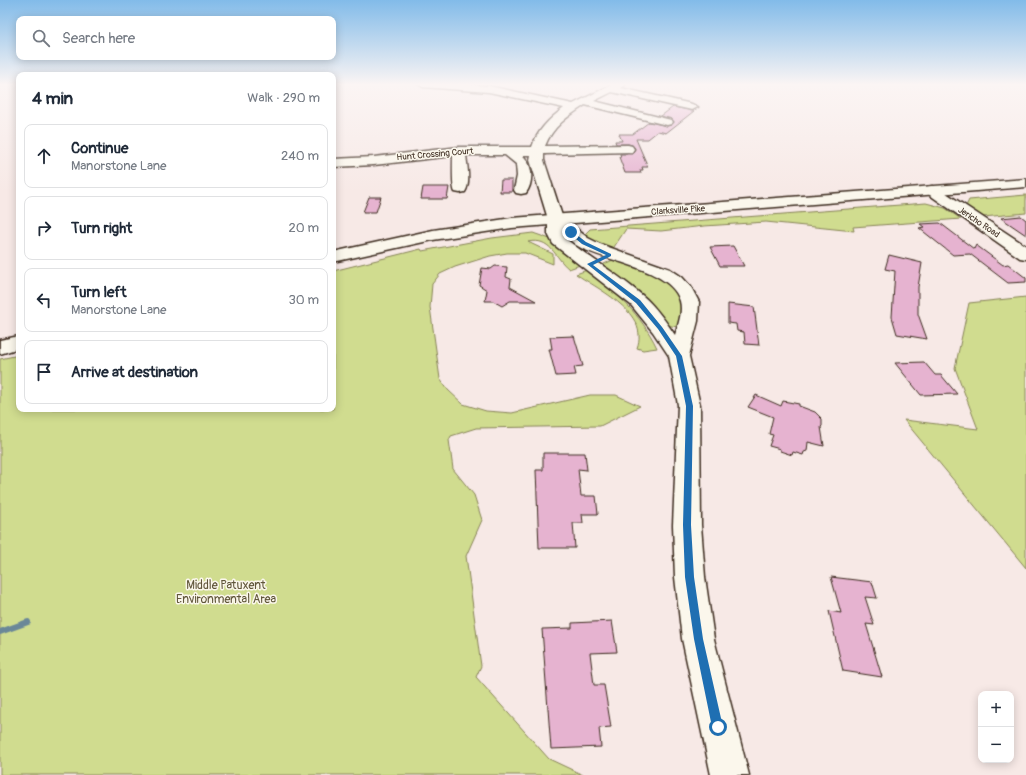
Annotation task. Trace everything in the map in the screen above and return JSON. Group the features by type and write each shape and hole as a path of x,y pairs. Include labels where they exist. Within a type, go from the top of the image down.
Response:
{"street":[{"path":"558,120 546,129 536,152 538,166 556,219 556,234 559,241 638,301 660,328 679,356 689,406 687,525 690,577 698,639 730,775"},
{"path":"658,120 667,122"},
{"path":"509,150 521,161 524,183 521,190"},
{"path":"459,151 461,175 460,189"},
{"name":"Hunt Crossing Court","path":"336,163 459,151 628,151"},
{"name":"Clarksville Pike","path":"336,257 433,234 498,224 1026,183"},
{"name":"Jericho Road","path":"932,190 1026,254"},
{"path":"556,219 584,243 610,255 659,270 679,285 686,293 690,301 690,310 679,356"},
{"path":"590,264 610,255"},
{"path":"0,347 16,343"}],"green space":[{"path":"1026,195 1026,213 983,217 966,206 969,200"},
{"path":"926,203 945,208 961,219 853,227 854,231 766,222 704,226 661,231 626,229 612,250 583,236 590,229"},
{"name":"Middle Patuxent Environmental Area","path":"533,233 550,239 559,249 580,265 569,269 552,249 542,242 536,241 528,242 553,254 553,264 525,253 507,253 490,256 455,267 440,274 432,284 430,307 440,379 448,390 463,404 486,411 512,413 590,395 616,395 640,406 600,426 476,428 451,436 449,440 453,469 474,495 482,520 466,556 481,666 476,677 549,759 583,775 0,775 0,359 16,356 16,412 336,412 336,270 421,249 422,251 492,238"},
{"path":"613,260 653,271 673,285 685,308 678,327 665,325 602,267 604,264"},
{"path":"587,270 627,304 651,336 657,348 643,350 637,348 639,335 636,324 629,313 609,295 576,274"},
{"path":"1026,297 1026,568 904,420 978,429 955,368 969,303"}],"building":[{"path":"673,120 682,120 666,133 658,131 648,139 636,139 648,167 642,167 643,170 640,170 641,173 625,173 619,157 621,157 620,154 632,154 635,148 628,144 616,144 615,141 622,141 619,134 633,134 649,122 667,126 674,122"},
{"path":"501,180 512,180 512,192 500,192"},
{"path":"423,187 449,187 447,199 421,199"},
{"path":"369,197 381,197 376,212 363,212"},
{"path":"1021,216 1026,220 1026,235 1001,218"},
{"path":"940,223 974,249 976,245 1003,265 1008,264 1026,278 1026,282 1008,283 970,254 953,255 919,228 924,227 920,224"},
{"path":"733,246 744,266 720,266 710,247"},
{"path":"889,255 922,263 918,287 918,314 927,339 897,334 892,317 895,271 885,269"},
{"path":"495,266 507,267 506,277 511,279 510,287 536,301 510,301 502,306 493,301 485,301 487,290 479,285 482,268 491,269"},
{"path":"728,304 754,307 759,345 745,344 744,332 737,331 736,324 728,323"},
{"path":"574,336 583,366 574,367 576,375 556,376 549,349 552,349 550,337"},
{"path":"924,362 935,375 941,375 957,394 921,395 895,363"},
{"path":"756,395 781,406 783,401 799,404 799,406 815,412 822,419 821,427 824,446 808,442 807,451 804,452 803,455 793,452 792,455 780,451 780,449 769,446 773,435 769,434 773,417 748,407"},
{"path":"543,453 585,453 587,470 578,469 581,496 596,496 598,514 582,514 583,523 573,523 575,548 539,548 536,470 543,470"},
{"path":"831,577 872,582 877,598 865,597 874,625 866,624 882,677 843,671 829,611 841,613"},
{"path":"612,621 617,652 590,653 594,685 604,685 611,727 599,728 601,747 551,749 542,629 572,628 572,623"}],"waterway":[{"path":"0,632 28,622"}],"route":[{"path":"571,232 584,243 610,255 590,264 638,301 660,328 679,356 687,392 690,421 687,525 690,577 698,639 718,727"}]}
